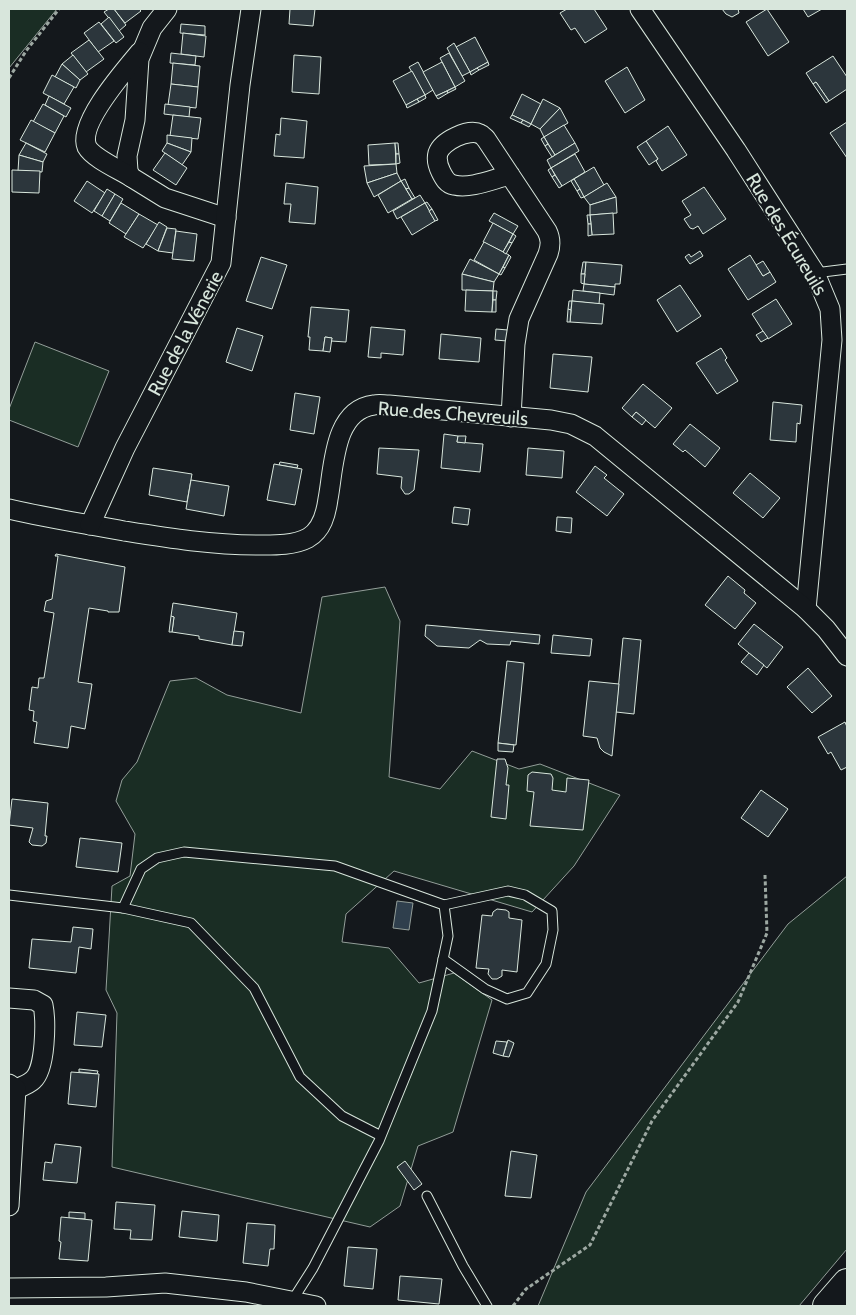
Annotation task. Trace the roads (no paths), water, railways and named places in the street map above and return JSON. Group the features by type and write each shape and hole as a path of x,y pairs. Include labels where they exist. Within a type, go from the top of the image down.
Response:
{"main road":[{"path":"828,1306 847,1283"}],"street":[{"path":"131,177 126,164 134,120 139,59 152,28 167,9"},
{"name":"Rue de la Vénerie","path":"90,525 125,448 222,263 240,85 251,9"},
{"name":"Rue des Écureuils","path":"640,9 736,150 815,273 830,309 832,340 806,609"},
{"path":"142,49 101,102 90,124 86,139 87,146 92,153 165,198 226,218"},
{"path":"510,175 550,238 550,246 519,320 515,344 511,417"},
{"name":"Rue des Chevreuils","path":"9,509 90,525 210,543 272,545 294,542 316,533 322,523 327,510 337,444 342,427 349,417 359,410 373,404 389,404 551,420 571,424 595,436 806,609 826,629 847,656"},
{"path":"9,998 34,1000 43,1005 45,1013 42,1063 34,1080 12,1087 9,1206"},
{"path":"9,1288 106,1287 165,1283 246,1292 316,1306"}],"lane":[{"path":"815,273 847,269"},
{"path":"123,908 141,869 157,858 184,852 335,866 444,905 508,891 525,894 552,911 553,930 546,964 527,994 507,999 485,989 443,959"},
{"path":"9,895 123,908 192,923 254,988 300,1077 342,1116 381,1136"},
{"path":"292,1301 314,1268 381,1136 432,1011 448,936 444,905"},
{"path":"427,1196 487,1306"}],"water":[{"path":"397,901 413,903 409,930 393,928"}]}
